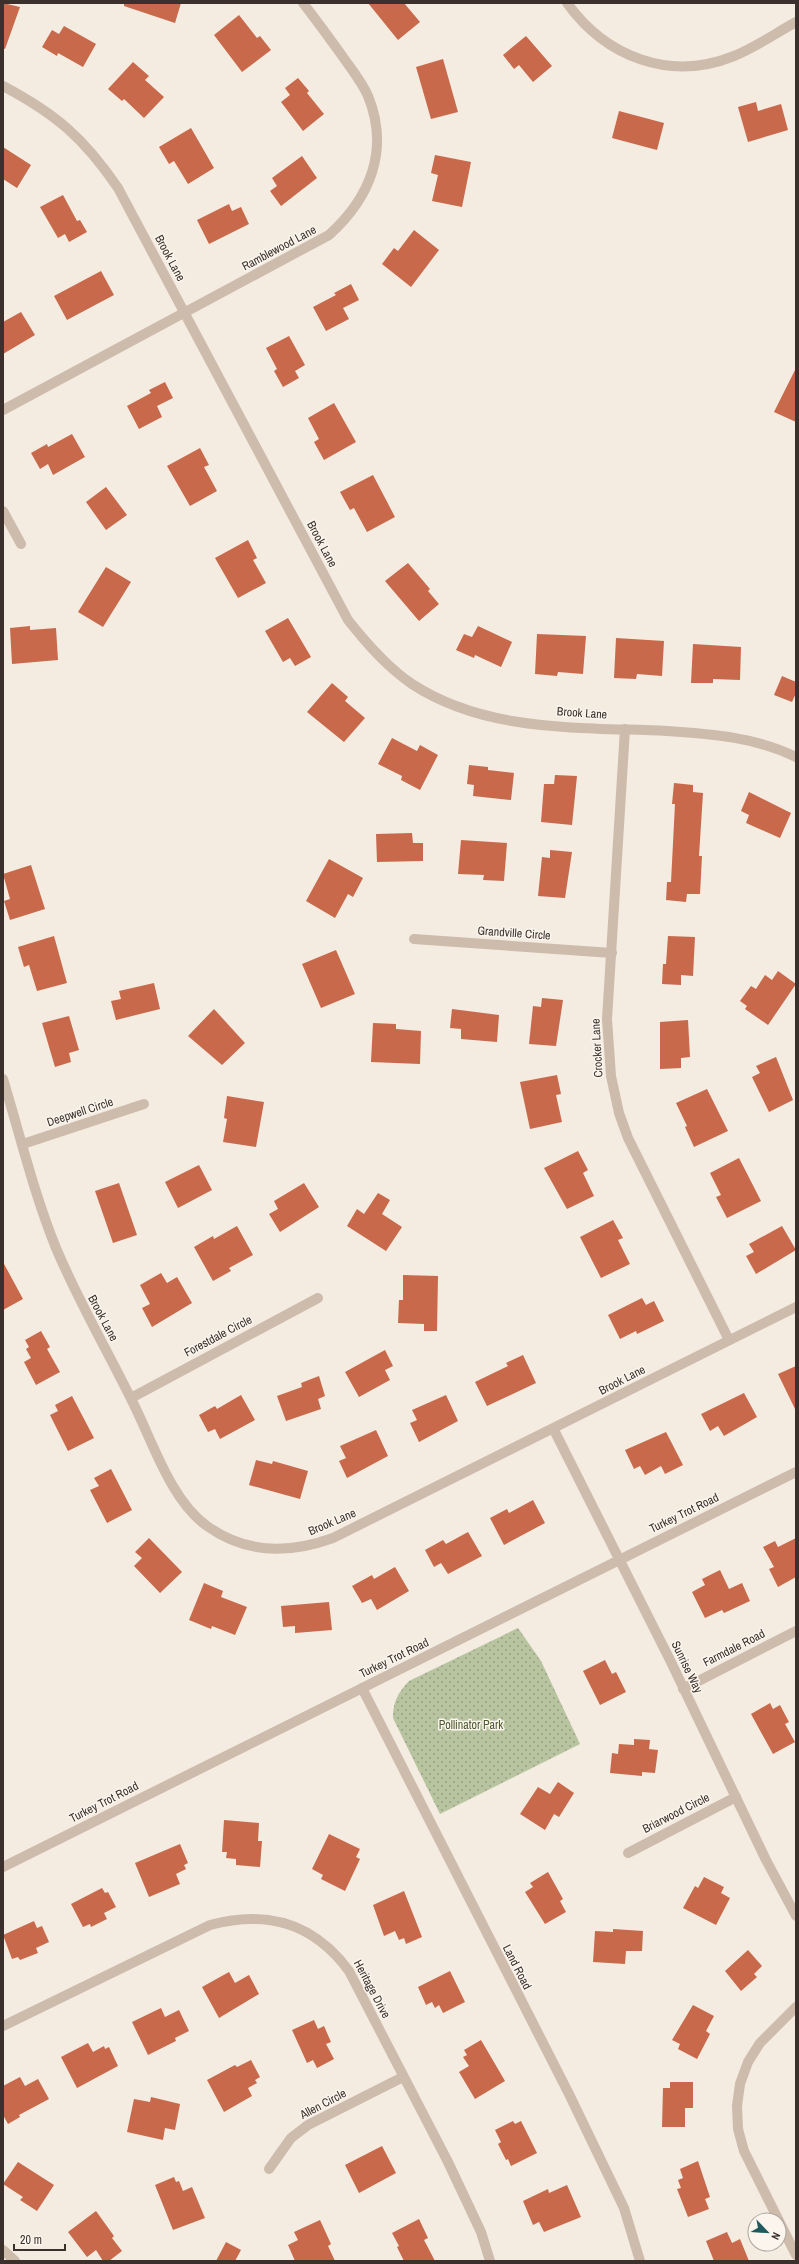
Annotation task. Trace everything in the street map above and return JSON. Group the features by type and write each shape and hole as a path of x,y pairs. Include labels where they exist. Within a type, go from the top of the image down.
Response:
{"street":[{"name":"Ramblewood Lane","path":"3,410 330,235 347,219 362,199 371,176 376,152 376,127 368,96 361,83 304,3"},
{"path":"567,3 577,16 597,36 613,47 639,59 679,66 700,64 734,56 796,22"},
{"name":"Brook Lane","path":"3,86 34,102 63,122 99,159 118,188 348,620 371,649 412,684 437,699 464,710 522,723 710,734 747,739 782,750 796,757"},
{"path":"3,511 21,544"},
{"name":"Crocker Lane","path":"626,729 608,1019 608,1057 619,1113 628,1138 729,1340"},
{"name":"Grandville Circle","path":"414,939 612,953"},
{"name":"Brook Lane","path":"3,1079 55,1246 75,1292 131,1398 177,1494 193,1514 220,1535 260,1549 292,1549 311,1546 333,1538 554,1430 796,1307"},
{"name":"Deepwell Circle","path":"23,1144 144,1104"},
{"name":"Forestdale Circle","path":"131,1398 318,1298"},
{"name":"Sunrise Way","path":"554,1430 620,1560 766,1860 796,1916"},
{"name":"Turkey Trot Road","path":"3,1867 796,1472"},
{"name":"Farmdale Road","path":"683,1689 796,1631"},
{"name":"Land Road","path":"362,1688 576,2108 624,2208 640,2261"},
{"name":"Briarwood Circle","path":"628,1853 736,1796"},
{"name":"Heritage Drive","path":"3,2026 210,1925 239,1918 255,1918 279,1921 301,1929 322,1942 339,1958 349,1971 481,2232 490,2261"},
{"path":"796,2007 760,2043 748,2062 740,2084 736,2106 738,2129 744,2151 796,2255"},
{"name":"Allen Circle","path":"269,2169 291,2138 308,2125 403,2077"},
{"path":"3,2250 16,2261"}],"green space":[{"name":"Pollinator Park","path":"518,1628 541,1661 580,1744 440,1814 393,1718 397,1698 409,1681"}],"building":[{"path":"3,3 20,7 5,49 3,48"},
{"path":"124,3 181,3 175,23 124,6"},
{"path":"368,3 404,3 420,22 398,40"},
{"path":"239,15 257,38 260,36 271,50 242,72 214,35"},
{"path":"64,26 96,44 83,67 58,53 57,56 42,47 52,30 59,34"},
{"path":"526,36 552,66 533,82 519,65 514,69 503,55"},
{"path":"443,59 458,112 431,119 416,67"},
{"path":"133,62 149,76 145,80 164,97 144,118 124,99 122,101 108,89"},
{"path":"298,78 309,91 307,93 324,114 303,131 281,102 290,95 285,88"},
{"path":"756,102 758,111 781,104 788,130 748,142 738,107"},
{"path":"619,111 664,123 657,150 612,138"},
{"path":"191,128 214,168 188,184 174,161 169,164 159,147"},
{"path":"3,147 31,165 17,188 3,179"},
{"path":"435,155 471,162 462,207 432,201 438,175 431,173"},
{"path":"302,156 317,178 281,206 270,191 277,186 272,178"},
{"path":"63,195 77,221 80,220 87,232 69,242 65,234 58,238 40,207"},
{"path":"229,204 232,211 241,207 249,224 209,244 197,220"},
{"path":"414,230 439,250 411,287 382,264 394,248 398,251"},
{"path":"101,271 114,295 67,320 54,296"},
{"path":"351,284 359,300 343,308 349,319 326,331 313,307 336,295 334,293"},
{"path":"21,312 35,335 3,354 3,322"},
{"path":"289,336 305,365 295,371 299,378 283,387 274,371 277,369 266,348"},
{"path":"796,368 796,422 774,412"},
{"path":"165,382 173,398 157,406 162,417 139,429 127,406 151,393 149,390"},
{"path":"334,403 356,442 324,460 314,442 319,439 308,418"},
{"path":"72,434 85,457 53,475 48,464 40,469 31,453 47,444 48,447"},
{"path":"200,448 209,465 204,467 217,491 190,506 167,466"},
{"path":"373,475 395,517 367,532 354,508 350,510 340,492"},
{"path":"106,487 127,515 106,530 86,502"},
{"path":"248,540 257,558 253,560 266,583 238,598 215,558"},
{"path":"408,563 430,589 428,591 439,604 419,621 385,581"},
{"path":"106,567 131,582 103,627 78,612"},
{"path":"288,618 311,657 295,666 290,658 283,662 265,631"},
{"path":"30,626 30,630 56,628 58,660 12,664 10,628"},
{"path":"478,626 512,642 501,667 475,655 474,658 456,650 464,634 472,637"},
{"path":"537,634 586,636 583,674 558,672 557,676 535,674"},
{"path":"616,638 664,641 662,676 637,674 636,679 614,678"},
{"path":"693,644 741,647 740,680 713,679 713,683 691,683"},
{"path":"782,676 796,682 796,693 792,702 774,695"},
{"path":"332,683 348,697 345,701 365,718 344,742 307,712"},
{"path":"392,738 417,751 420,745 438,755 420,790 401,780 402,776 378,764"},
{"path":"469,765 488,767 488,770 514,773 511,800 473,796 474,785 467,784"},
{"path":"555,775 577,776 572,825 541,822 544,784 554,784"},
{"path":"674,783 693,785 693,792 703,793 699,856 702,856 700,894 687,894 686,902 666,900 667,882 671,882 675,804 672,804"},
{"path":"749,792 791,813 780,838 746,823 749,815 741,811"},
{"path":"412,833 413,843 423,843 423,861 377,862 376,834"},
{"path":"461,840 507,843 504,881 483,880 484,875 458,874"},
{"path":"550,850 572,852 565,898 538,896 542,857 550,858"},
{"path":"329,859 363,878 353,897 348,894 335,918 306,901"},
{"path":"31,865 45,909 10,920 4,901 10,899 3,874"},
{"path":"54,936 67,983 37,991 29,965 24,967 18,947"},
{"path":"668,936 695,937 693,976 681,975 681,985 662,984 663,964 666,964"},
{"path":"336,950 355,994 321,1008 302,964"},
{"path":"778,971 796,984 768,1025 745,1009 747,1006 740,1001 751,986 756,989 765,975 772,980"},
{"path":"154,983 160,1009 116,1020 111,1001 121,999 119,991"},
{"path":"542,998 563,1000 556,1046 529,1044 533,1006 541,1007"},
{"path":"214,1009 245,1043 222,1065 188,1036"},
{"path":"452,1009 499,1015 497,1042 461,1039 461,1029 450,1028"},
{"path":"69,1016 79,1050 69,1053 71,1062 55,1067 42,1023"},
{"path":"688,1020 690,1057 681,1058 681,1068 660,1069 660,1022"},
{"path":"373,1023 396,1024 396,1029 421,1031 420,1064 371,1062"},
{"path":"776,1057 793,1100 769,1112 752,1077 760,1073 756,1066"},
{"path":"557,1075 561,1094 556,1095 562,1122 530,1129 520,1082"},
{"path":"707,1089 728,1131 694,1147 685,1127 687,1126 676,1103"},
{"path":"227,1096 264,1102 256,1147 223,1142 227,1119 224,1118"},
{"path":"578,1151 588,1170 583,1173 594,1196 567,1209 544,1168"},
{"path":"739,1158 761,1201 727,1218 716,1197 721,1195 710,1173"},
{"path":"199,1165 212,1190 178,1208 165,1182"},
{"path":"119,1183 137,1235 113,1243 95,1191"},
{"path":"304,1183 319,1207 280,1232 269,1214 278,1209 274,1201"},
{"path":"378,1193 390,1200 382,1214 402,1227 386,1251 347,1226 357,1209 364,1214"},
{"path":"613,1220 623,1238 618,1240 630,1264 601,1278 580,1237"},
{"path":"237,1226 253,1255 229,1268 231,1271 213,1281 194,1247 213,1236 214,1239"},
{"path":"782,1226 796,1250 756,1274 746,1256 754,1252 749,1244"},
{"path":"3,1262 23,1299 3,1310"},
{"path":"161,1273 167,1283 177,1277 192,1303 152,1327 142,1308 150,1304 140,1285"},
{"path":"403,1275 438,1276 437,1331 424,1331 424,1324 398,1323 399,1300 403,1300"},
{"path":"642,1298 646,1305 654,1301 664,1321 637,1334 636,1331 620,1339 608,1315"},
{"path":"41,1331 50,1347 47,1349 60,1372 36,1385 24,1362 31,1358 26,1349 29,1347 25,1340"},
{"path":"385,1350 393,1366 385,1370 390,1380 359,1397 345,1372"},
{"path":"523,1355 536,1383 487,1406 475,1382 508,1366 506,1363"},
{"path":"796,1366 796,1411 778,1374"},
{"path":"319,1376 325,1396 318,1399 321,1409 286,1421 277,1396 302,1387 301,1383"},
{"path":"744,1393 757,1417 724,1436 718,1426 710,1431 701,1414"},
{"path":"241,1395 255,1420 220,1439 215,1429 208,1432 199,1415 215,1406 217,1409"},
{"path":"446,1395 458,1421 419,1442 410,1423 417,1420 412,1410"},
{"path":"72,1396 94,1438 68,1451 50,1415 58,1411 55,1405"},
{"path":"376,1430 388,1456 347,1478 339,1461 346,1458 340,1446"},
{"path":"666,1432 683,1465 665,1474 661,1466 645,1475 640,1466 634,1469 625,1450"},
{"path":"256,1460 272,1464 273,1461 308,1471 300,1499 249,1485"},
{"path":"111,1469 132,1510 107,1523 90,1490 99,1486 94,1478"},
{"path":"533,1500 545,1523 504,1545 490,1518 507,1509 509,1513"},
{"path":"468,1532 482,1556 448,1574 441,1563 434,1567 425,1550 443,1540 446,1544"},
{"path":"149,1538 182,1572 160,1593 134,1566 142,1558 135,1552"},
{"path":"796,1538 796,1577 778,1587 769,1569 774,1567 763,1547 775,1541 778,1547"},
{"path":"395,1567 409,1591 377,1610 371,1599 362,1603 352,1586 372,1575 374,1579"},
{"path":"720,1570 729,1589 742,1583 750,1601 724,1613 722,1610 705,1618 692,1592 705,1585 702,1579"},
{"path":"204,1583 223,1591 221,1597 247,1607 235,1635 212,1626 211,1629 189,1620"},
{"path":"329,1602 332,1630 295,1633 295,1626 283,1627 281,1606"},
{"path":"605,1660 612,1674 616,1672 626,1692 600,1705 583,1671"},
{"path":"770,1703 773,1709 780,1705 789,1722 785,1724 795,1742 773,1754 751,1714"},
{"path":"634,1739 650,1740 649,1749 658,1750 655,1773 642,1772 642,1776 610,1773 612,1753 618,1754 619,1744 634,1745"},
{"path":"558,1782 574,1793 559,1817 554,1814 545,1830 520,1814 538,1787 550,1794"},
{"path":"224,1820 259,1823 258,1841 262,1841 260,1867 236,1865 236,1859 226,1858 227,1852 222,1852"},
{"path":"329,1834 360,1849 356,1857 360,1859 345,1891 321,1879 323,1875 312,1869"},
{"path":"180,1844 188,1863 184,1865 186,1869 176,1874 180,1884 149,1897 135,1863"},
{"path":"548,1872 563,1899 560,1901 566,1912 545,1924 525,1892 533,1887 530,1883"},
{"path":"704,1877 724,1887 721,1893 730,1898 716,1925 683,1908 695,1886 698,1888"},
{"path":"102,1888 105,1893 108,1892 116,1907 104,1913 107,1919 91,1927 90,1924 83,1927 71,1904"},
{"path":"404,1891 422,1937 406,1944 404,1938 399,1940 395,1931 384,1936 373,1905"},
{"path":"34,1921 37,1928 42,1926 49,1942 36,1948 38,1953 20,1960 18,1957 12,1959 3,1935"},
{"path":"613,1929 643,1931 642,1951 626,1951 625,1964 593,1962 595,1931 613,1932"},
{"path":"748,1950 762,1966 754,1974 757,1977 741,1991 725,1971"},
{"path":"450,1971 465,2002 443,2013 439,2005 435,2008 432,2002 426,2005 418,1987"},
{"path":"229,1972 235,1983 249,1975 259,1994 219,2018 202,1987"},
{"path":"693,2005 714,2016 706,2031 710,2034 697,2059 678,2049 680,2044 672,2040"},
{"path":"161,2008 165,2017 179,2010 189,2031 175,2038 176,2041 148,2055 132,2022"},
{"path":"314,2020 318,2029 324,2026 331,2042 326,2044 334,2059 317,2068 313,2060 307,2063 292,2030"},
{"path":"481,2040 505,2081 475,2099 459,2072 469,2066 463,2057 467,2055 464,2050"},
{"path":"88,2043 93,2052 104,2046 105,2049 109,2047 118,2066 77,2088 61,2057"},
{"path":"251,2060 260,2077 255,2080 257,2083 248,2088 252,2096 224,2112 207,2080 235,2065 237,2067"},
{"path":"20,2077 25,2086 38,2079 49,2099 19,2115 20,2117 8,2124 3,2115 3,2086"},
{"path":"670,2082 693,2082 693,2108 685,2108 685,2127 662,2127 663,2088 670,2088"},
{"path":"151,2097 180,2104 175,2130 165,2128 163,2140 127,2132 134,2099 150,2102"},
{"path":"513,2121 515,2124 521,2121 537,2153 511,2166 508,2159 506,2160 498,2144 501,2142 495,2130"},
{"path":"382,2146 396,2173 359,2193 345,2165"},
{"path":"698,2161 710,2197 705,2199 709,2209 688,2217 677,2189 681,2188 678,2180 683,2178 680,2169"},
{"path":"18,2162 54,2185 37,2211 20,2200 23,2197 3,2184"},
{"path":"174,2177 176,2182 179,2181 183,2191 192,2187 205,2218 173,2230 155,2185"},
{"path":"567,2185 581,2217 544,2232 539,2222 533,2225 523,2201 548,2189 549,2193"},
{"path":"96,2211 114,2236 112,2238 122,2251 109,2261 103,2261 96,2250 87,2257 68,2232"},
{"path":"419,2219 428,2238 424,2240 435,2261 404,2261 397,2247 399,2246 392,2233"},
{"path":"320,2220 331,2244 328,2246 335,2261 295,2261 288,2245 298,2240 294,2232"},
{"path":"727,2232 732,2243 740,2239 749,2261 714,2261 706,2241"},
{"path":"226,2242 241,2250 235,2261 216,2261"}]}
